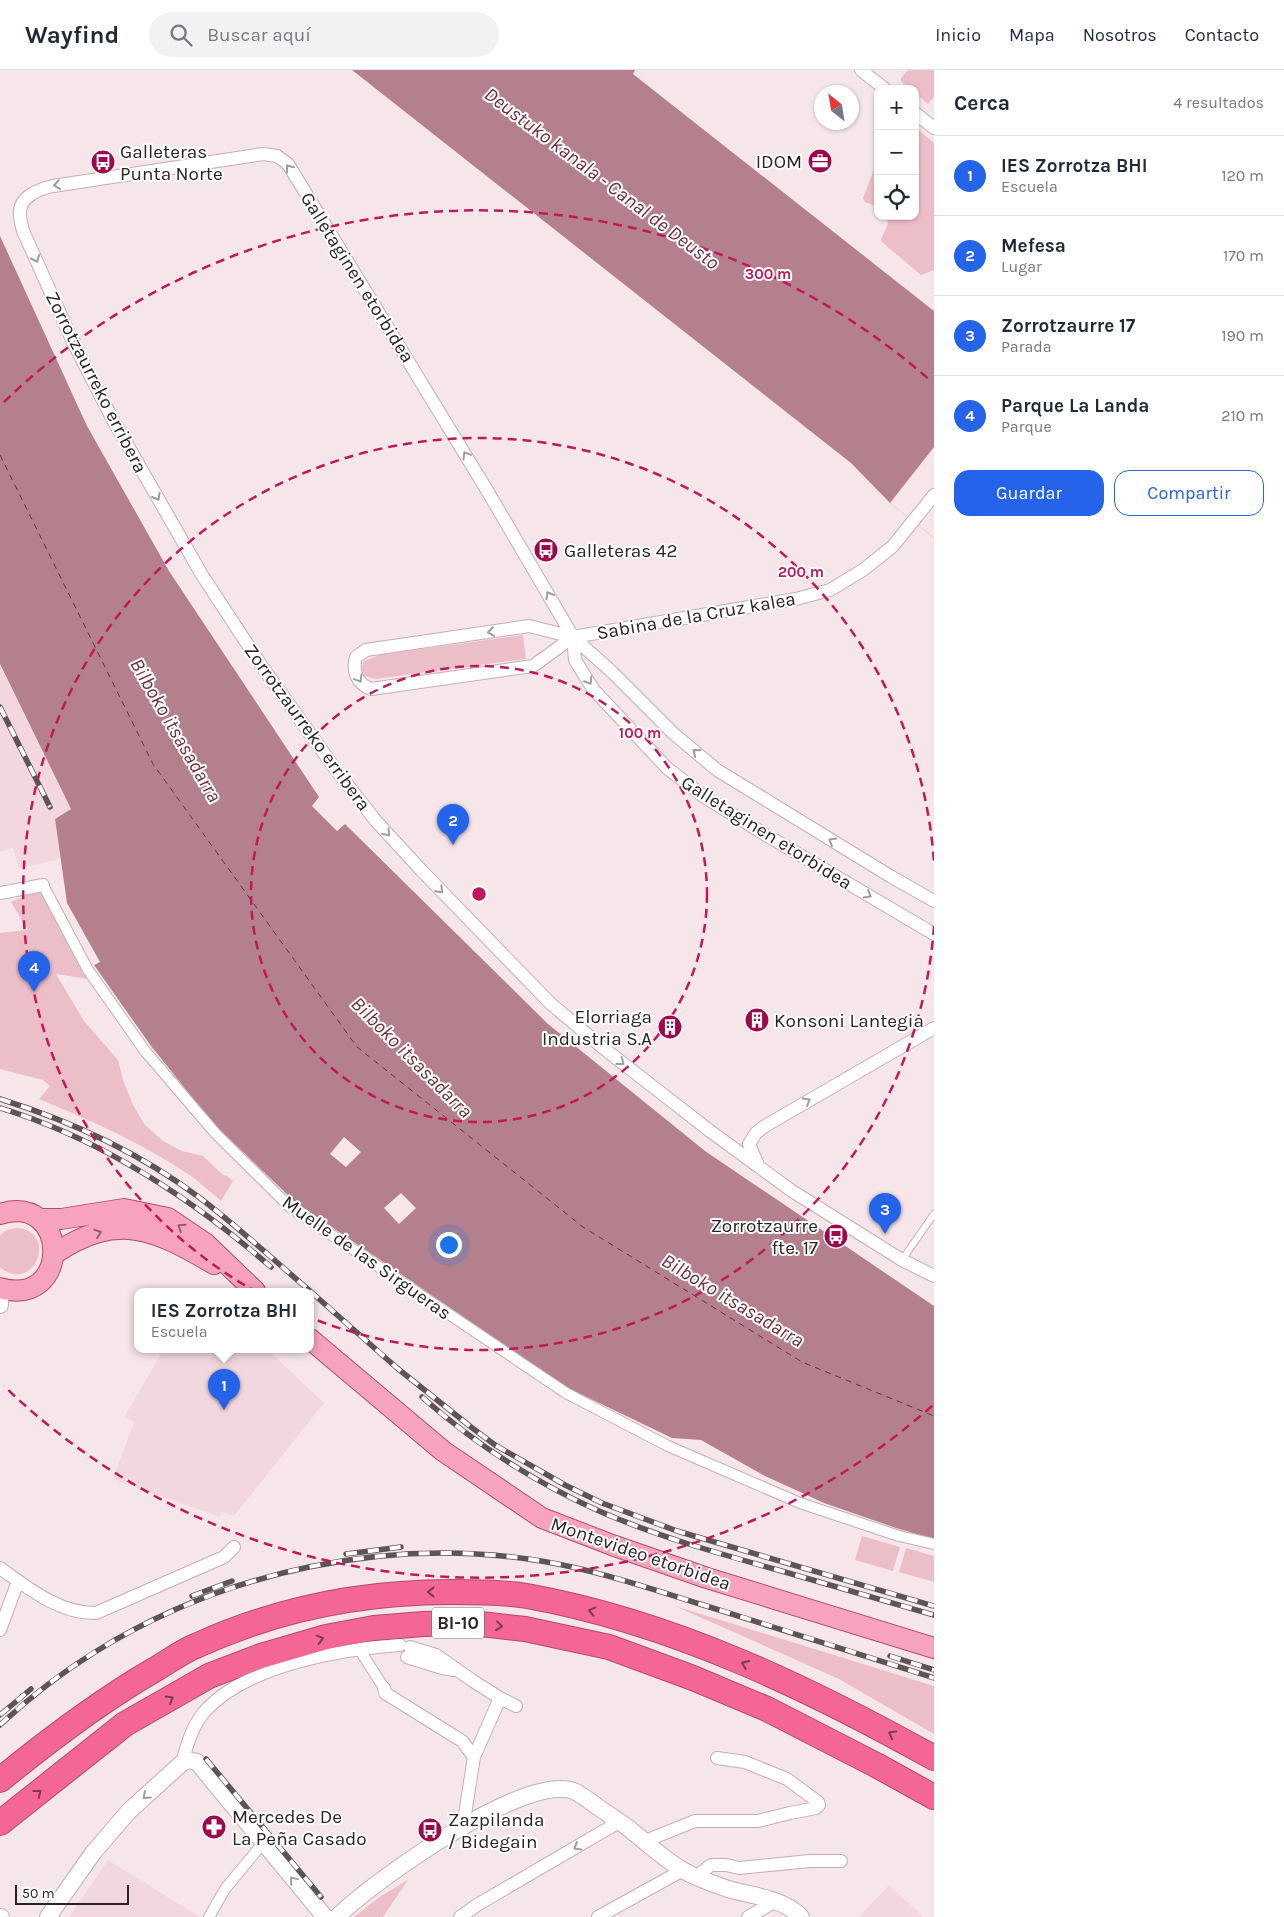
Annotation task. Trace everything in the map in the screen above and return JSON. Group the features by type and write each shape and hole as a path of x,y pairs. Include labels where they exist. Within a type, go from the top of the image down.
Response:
{"highway":[{"name":"BI-10","path":"0,1780 62,1730 112,1694 196,1645 254,1623 319,1603 369,1595 421,1592 471,1592 525,1596 612,1615 713,1650 782,1680 866,1720 934,1758"},
{"name":"BI-10","path":"0,1823 125,1724 209,1676 261,1656 326,1637 374,1628 423,1624 472,1623 526,1629 609,1647 693,1678 767,1710 876,1765 934,1798"}],"main road":[{"path":"39,1219 62,1219 124,1209 168,1218 205,1243 249,1287"},
{"path":"0,1214 14,1211 27,1213 39,1219 48,1228 53,1241 54,1254 49,1270 37,1284 0,1294"},
{"path":"54,1254 78,1240 109,1230 130,1228 159,1234 249,1287"},
{"name":"Montevideo etorbidea","path":"314,1343 443,1451 542,1518 612,1546 690,1572 934,1648"}],"street":[{"path":"861,70 880,85"},
{"path":"919,116 934,128"},
{"name":"Galletaginen etorbidea","path":"19,213 30,194 46,187 264,154 277,156 288,164 526,554 574,637 674,734 717,770 934,901"},
{"name":"Zorrotzaurreko erribera","path":"19,213 23,231 65,324 118,429 202,575 263,668 336,770 376,821 550,1003 602,1047 792,1191 902,1260 934,1276"},
{"name":"Sabina de la Cruz kalea","path":"574,637 533,666 371,689 364,687 353,667 356,657 366,650 529,626 574,637 796,599 830,590 863,570 893,546 934,495"},
{"name":"Galletaginen etorbidea","path":"574,637 575,660 593,689 666,768 703,796 934,934"},
{"path":"0,893 43,885"},
{"name":"Muelle de las Sirgueras","path":"43,885 88,970 145,1050 216,1134 290,1207 566,1393 668,1446 800,1503 899,1536 934,1544"},
{"path":"760,1167 751,1151 750,1144 756,1132 934,1028"},
{"path":"726,1142 744,1141 752,1138"},
{"path":"0,1568 33,1592 62,1606 86,1613 96,1613 224,1557 234,1547"},
{"path":"0,1630 18,1581"},
{"path":"359,1649 386,1693 462,1741 474,1756"},
{"path":"182,1763 192,1731 204,1712 232,1689 277,1669 306,1660 359,1649 406,1650 436,1655 500,1698 516,1706"},
{"path":"463,1827 474,1756 500,1698"},
{"path":"644,1841 695,1821 758,1821 816,1808 819,1805 818,1802 787,1779 745,1762 717,1758"},
{"path":"48,1917 94,1853 129,1811 182,1763 188,1760 197,1762 325,1917"},
{"path":"337,1917 371,1887 405,1862 463,1827 522,1798 560,1788 575,1791 689,1874 722,1887 776,1902 796,1911 801,1917"},
{"path":"460,1917 477,1905 619,1822"},
{"path":"209,1917 225,1889 258,1849"},
{"path":"598,1917 711,1865 726,1865 739,1868 841,1860"},
{"path":"748,1917 776,1902"}],"lane":[{"path":"902,1260 934,1214"}],"shaded area":[{"path":"908,70 934,70 934,97 928,104 919,96 919,85 906,85 901,81 901,78"},
{"path":"919,130 934,143 934,270 921,275 883,243 881,240 888,223 887,220 919,220"},
{"path":"874,169 874,205 865,202 863,198"},
{"path":"523,635 526,659 375,679 365,676 362,670 364,661 379,655"},
{"path":"0,666 71,809 55,819 60,859 19,868 13,848 0,852"},
{"path":"40,889 88,979 56,974 84,1021 118,1060 123,1080 133,1105 145,1125 163,1141 182,1151 203,1156 222,1174 233,1181 221,1201 192,1177 152,1152 96,1124 39,1099 50,1086 43,1080 0,1069 0,933 28,930 11,902"},
{"path":"16,1228 29,1231 37,1239 39,1249 37,1259 32,1268 23,1273 12,1274 0,1267 0,1235 7,1230"},
{"path":"162,1353 271,1353 324,1403 234,1516 222,1512 220,1517 113,1479 134,1422 124,1417"},
{"path":"862,1536 900,1547 893,1571 855,1560"},
{"path":"906,1548 934,1556 934,1582 899,1572"},
{"path":"675,1606 934,1686 934,1734 839,1679"},
{"path":"108,1860 200,1917 69,1917"},
{"path":"408,1880 383,1917 354,1917 381,1896"},
{"path":"889,1885 914,1908 923,1917 859,1917"}],"water":[{"name":"Deustuko kanala - Canal de Deusto","path":"352,70 635,70 633,74 934,311 934,538 890,503 851,463"},
{"name":"Bilboko itsasadarra","path":"0,236 87,426 169,571 319,797 312,806 337,831 345,824 548,1024 705,1151 934,1306 934,1539 824,1503 765,1476 701,1440 672,1438 568,1388 295,1202 212,1122 151,1046 94,965 100,962 67,903 55,819 71,809 0,664"}],"pier":[{"path":"934,447 934,538 890,503"},
{"path":"344,1137 361,1152 346,1167 330,1154"},
{"path":"401,1193 416,1208 399,1224 384,1208"}],"ferry route":[{"path":"0,455 153,764 357,1047 583,1227 802,1362 934,1416"}],"railway":[{"path":"0,707 50,807"},
{"path":"0,1099 79,1128 153,1167 214,1209 307,1288"},
{"path":"0,1108 74,1136 144,1173 209,1217 271,1267"},
{"path":"314,1295 397,1368 471,1427 495,1445 565,1485 602,1503 677,1531 934,1606"},
{"path":"422,1397 463,1431 506,1461 551,1488 599,1511 687,1544 934,1615"},
{"path":"346,1554 401,1547"},
{"path":"0,1725 46,1686 95,1652 145,1624 198,1600 253,1581 310,1567 368,1557 426,1553 484,1554 541,1561 582,1569 788,1631 934,1678"},
{"path":"192,1596 232,1581"},
{"path":"890,1656 934,1670"},
{"path":"0,1715 31,1689"},
{"path":"206,1759 321,1897"}],"place":[{"name":"IDOM","path":"820,161"},
{"name":"Galleteras Punta Norte","path":"103,162"},
{"name":"Galleteras 42","path":"546,550"},
{"name":"Mefesa","path":"453,845"},
{"name":"Parque La Landa","path":"34,992"},
{"name":"Konsoni Lantegia","path":"757,1020"},
{"name":"Elorriaga Industria S.A","path":"670,1027"},
{"name":"Zorrotzaurre 17","path":"885,1234"},
{"name":"Zorrotzaurre fte. 17","path":"836,1236"},
{"name":"IES Zorrotza BHI","path":"224,1410"},
{"name":"Mercedes De La Peña Casado","path":"214,1827"},
{"name":"Zazpilanda / Bidegain","path":"430,1830"}]}
